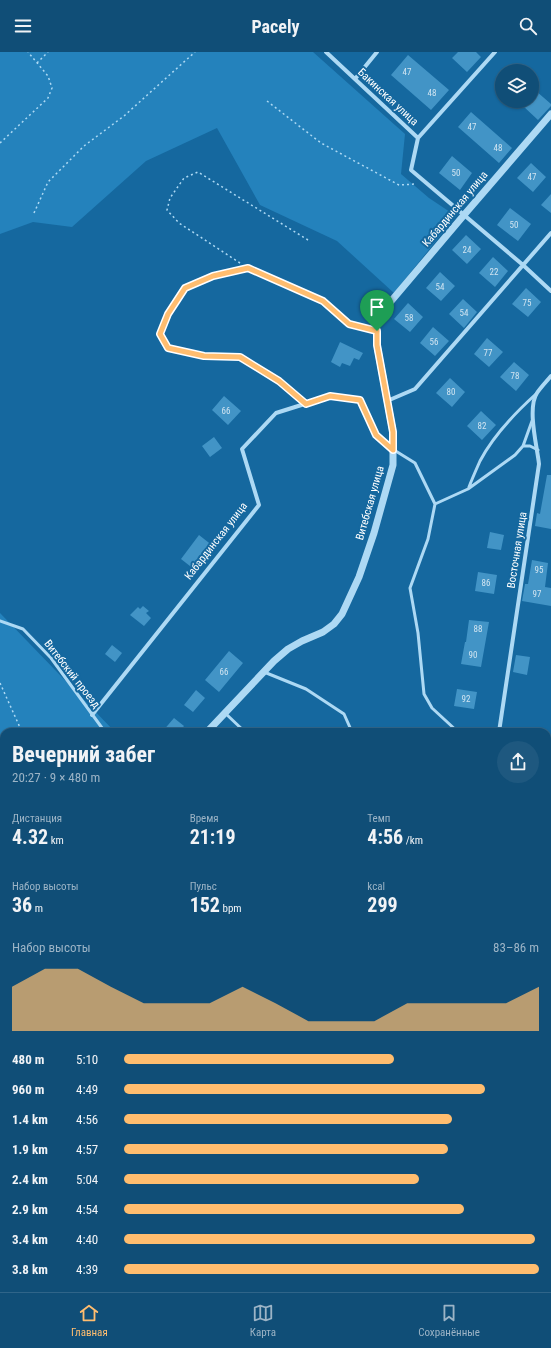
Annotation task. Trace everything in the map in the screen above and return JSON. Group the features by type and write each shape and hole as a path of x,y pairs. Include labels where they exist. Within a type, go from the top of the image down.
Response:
{"street":[{"name":"Бакинская улица","path":"326,52 418,138 411,170 523,265 551,291"},
{"path":"355,79 377,52"},
{"path":"418,138 495,52"},
{"name":"Кабардинская улица","path":"376,319 551,114"},
{"path":"387,401 415,389 551,233"},
{"path":"248,268 213,276 185,288 168,314 160,334 168,348 204,356 240,357 279,381 306,404"},
{"name":"Витебская улица","path":"211,728 288,649 323,632 334,624 342,614 359,577 374,533 393,465 393,432 377,345 376,319"},
{"path":"536,394 551,376"},
{"name":"Восточная улица","path":"499,728 539,464 533,419 533,406 536,394"},
{"name":"Кабардинская улица","path":"92,715 259,505 242,449 276,413 330,396 360,400 376,435 393,450"}],"lane":[{"path":"248,268 323,301 349,324 377,331"},
{"path":"468,489 480,461 493,441 519,409 536,394"},
{"path":"435,504 468,489 515,455 523,446 533,419"},
{"path":"523,446 530,446 538,450"},
{"path":"393,450 415,463 435,504 428,539 410,588 418,633 424,694 432,708 454,728"},
{"name":"Витебский проезд","path":"0,621 23,629 51,658 102,728"},
{"path":"264,672 306,689 344,714 350,728"},
{"path":"225,713 241,728"}],"path":[{"path":"0,143 48,98 52,88 48,76 28,52"},
{"path":"37,63 48,52"},
{"path":"34,213 48,182 84,146 124,116 195,52"},
{"path":"267,100 321,143 399,185 426,183"},
{"path":"248,268 179,224 167,210 170,198 184,178 198,172 308,240"},
{"path":"0,683 20,728"}],"shaded area":[{"path":"0,52 313,52 405,134 401,174 429,198 456,216 394,293 337,241 260,205 217,128 146,161 72,227 33,222 0,234"},
{"path":"0,613 111,728 0,728"}],"building":[{"path":"458,52 476,52 481,57 467,72 452,58"},
{"path":"408,55 449,90 431,110 391,75"},
{"path":"539,94 551,104 551,106 538,120 525,108 539,108"},
{"path":"471,112 512,148 499,163 458,127"},
{"path":"452,156 472,173 460,190 439,173"},
{"path":"531,163 546,177 533,192 517,178"},
{"path":"551,194 551,213 541,205"},
{"path":"510,208 531,224 518,241 497,225"},
{"path":"466,235 481,249 467,264 452,250"},
{"path":"493,257 508,271 495,287 479,273"},
{"path":"440,272 455,286 441,301 426,288"},
{"path":"526,288 541,302 528,317 512,304"},
{"path":"463,299 477,312 464,328 449,314"},
{"path":"408,303 423,317 410,332 394,319"},
{"path":"433,327 449,341 435,356 420,343"},
{"path":"487,338 503,352 489,367 474,354"},
{"path":"340,342 363,353 359,360 354,358 350,366 342,363 340,367 331,362"},
{"path":"514,362 529,375 516,391 500,377"},
{"path":"450,378 465,392 452,407 436,393"},
{"path":"224,396 241,411 228,425 212,410"},
{"path":"481,411 496,425 482,440 467,426"},
{"path":"214,437 222,448 210,457 202,446"},
{"path":"547,475 551,475 551,529 535,526 537,513 540,514"},
{"path":"490,532 504,535 501,550 487,548"},
{"path":"199,535 213,546 195,570 181,559"},
{"path":"532,560 548,563 545,587 551,588 551,606 522,601 525,584 528,584"},
{"path":"478,572 497,575 494,594 475,591"},
{"path":"143,606 149,611 146,613 151,618 144,626 130,615 138,607 140,609"},
{"path":"469,620 489,622 481,667 461,664"},
{"path":"112,645 122,653 115,662 105,654"},
{"path":"229,651 243,663 219,692 205,680"},
{"path":"516,655 530,657 527,675 513,672"},
{"path":"457,689 477,692 474,709 454,706"},
{"path":"196,690 205,698 193,712 184,705"},
{"path":"174,718 184,726 182,728 165,728"}],"route":[{"path":"248,268 323,301 349,324 377,331 377,345 393,432 393,450 376,435 360,400 330,396 306,404 279,381 240,357 204,356 168,348 160,334 168,314 185,288 213,276 248,268"}]}
